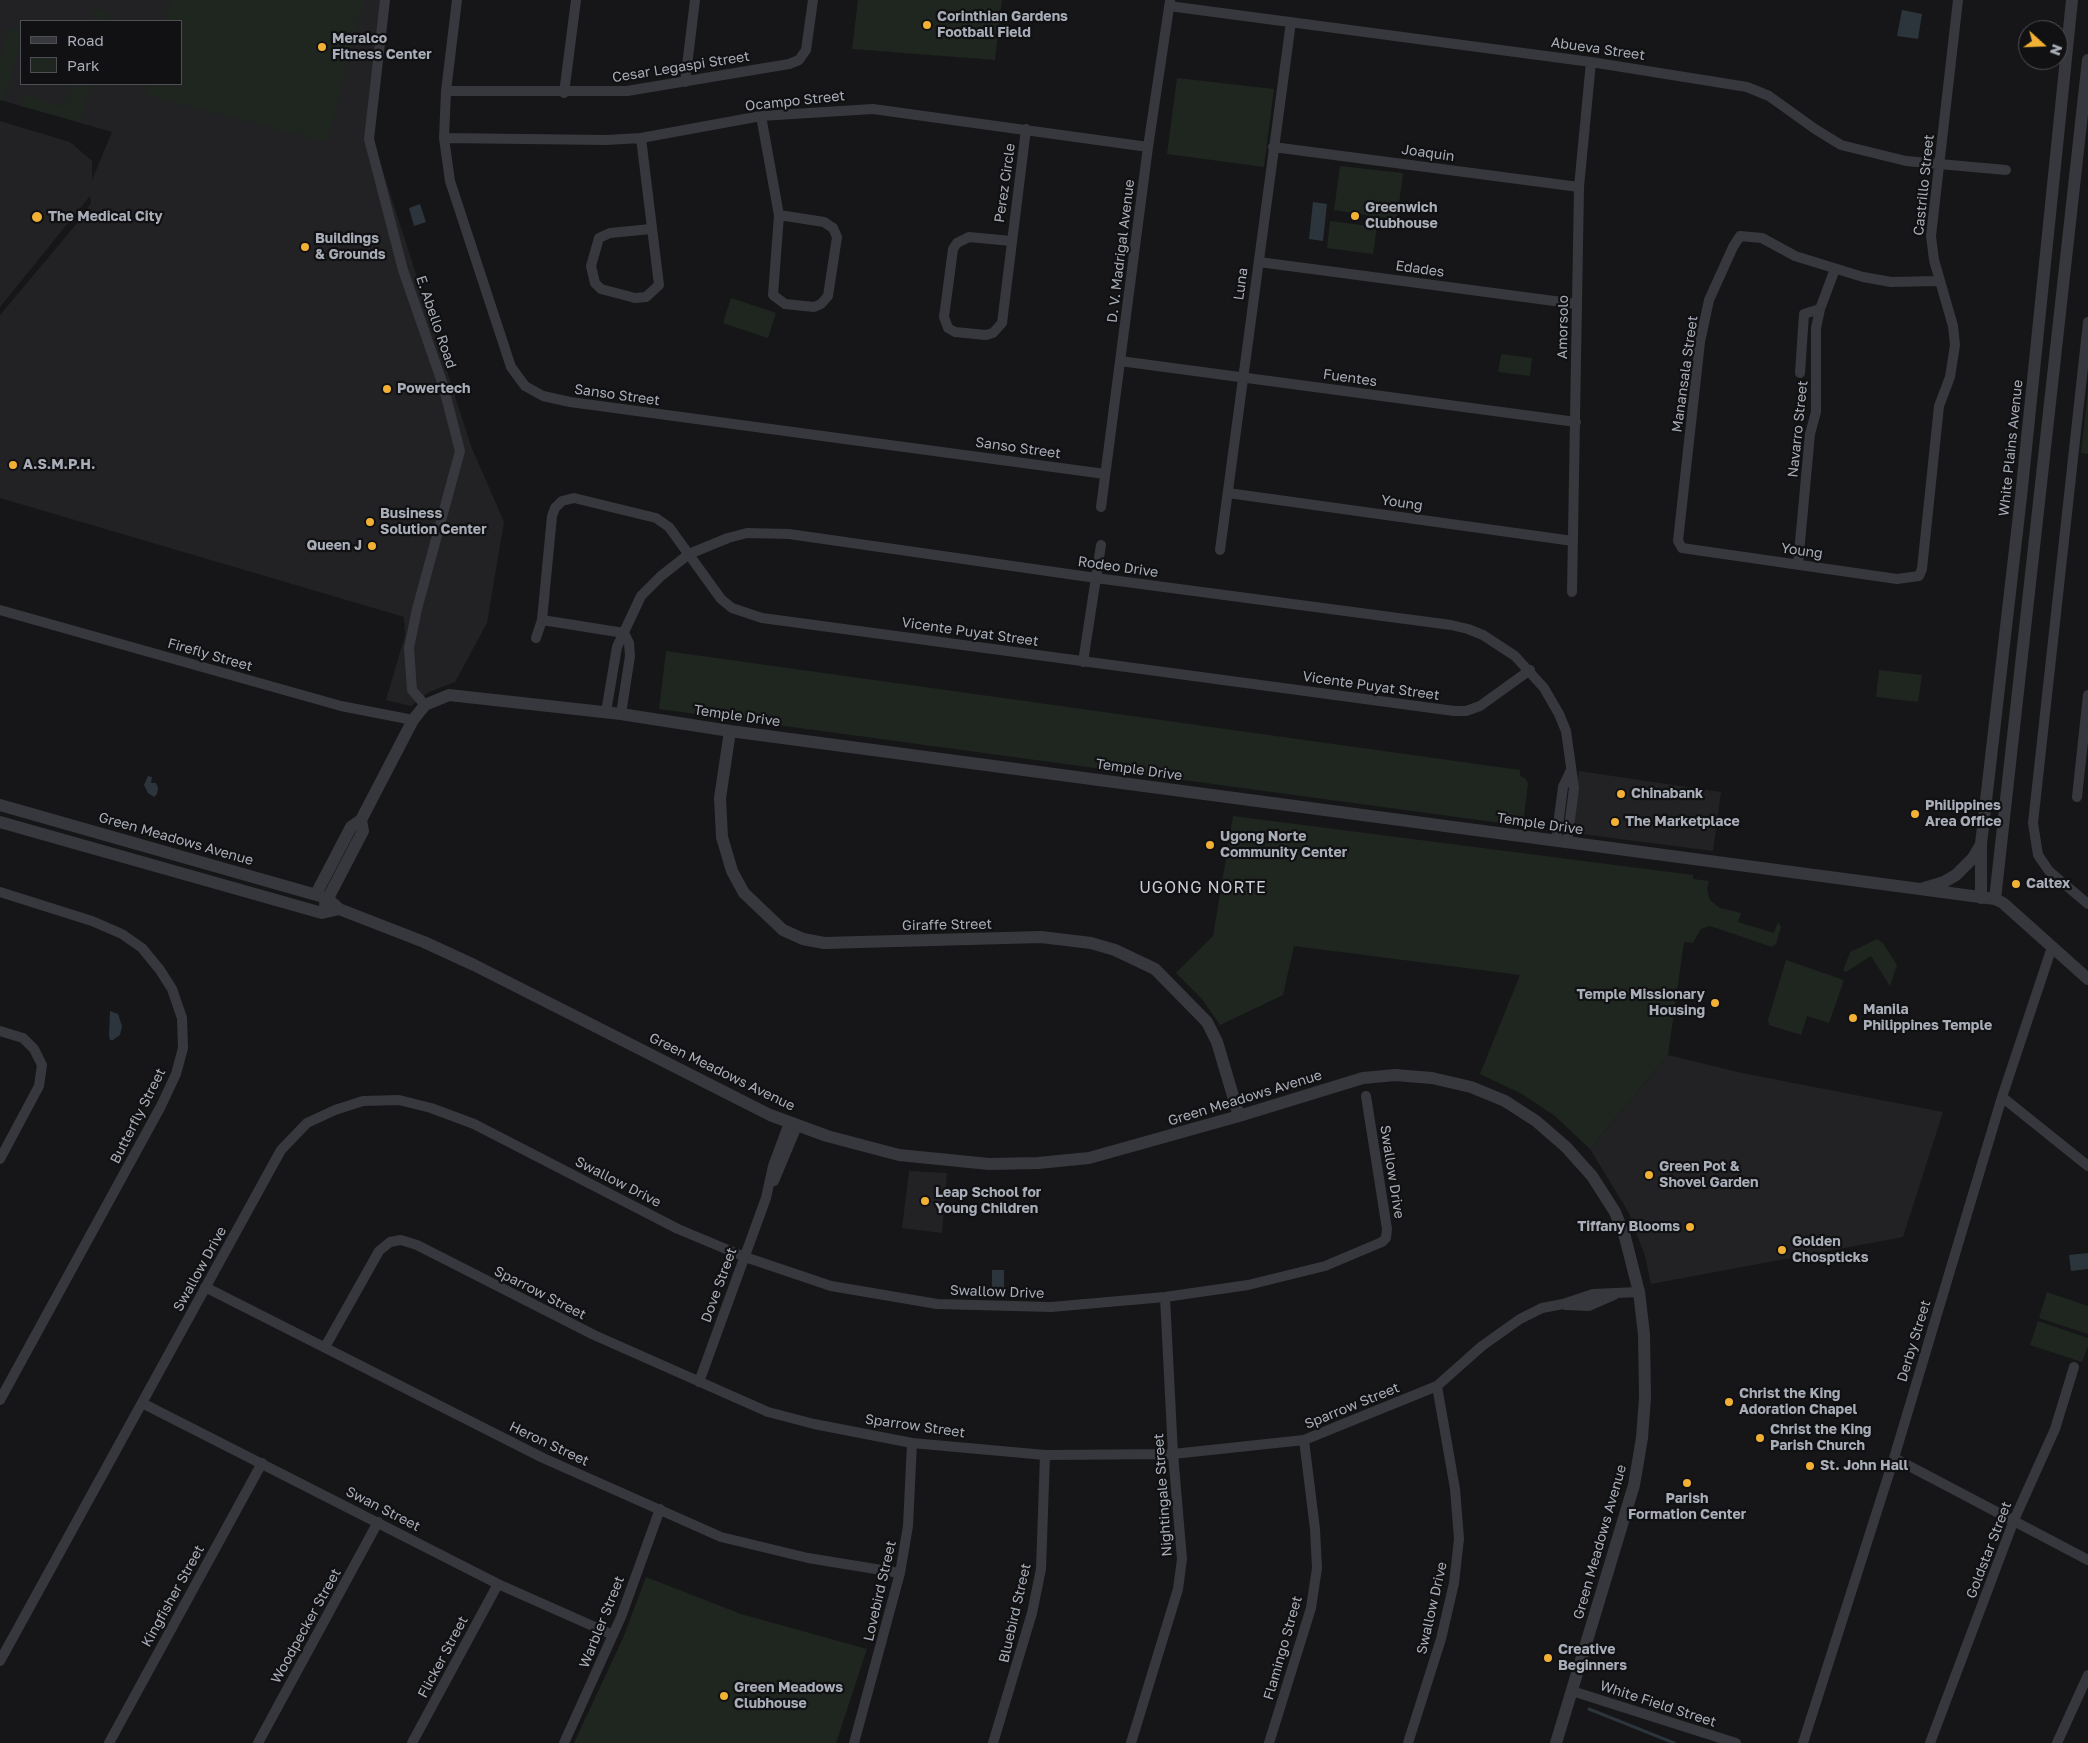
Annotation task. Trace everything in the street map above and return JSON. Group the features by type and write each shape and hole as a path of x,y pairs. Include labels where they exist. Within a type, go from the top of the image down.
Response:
{"street":[{"name":"E. Abello Road","path":"385,0 369,140 403,270 443,385 460,451 418,609 410,648 412,690 425,705"},
{"name":"Sanso Street","path":"457,0 446,91 444,138 450,181 511,367 525,386 543,396 570,402 1105,474"},
{"path":"564,93 576,0"},
{"path":"685,82 695,0"},
{"name":"Cesar Legaspi Street","path":"446,91 564,93 627,91 799,60 806,50 812,0"},
{"name":"Castrillo Street","path":"1919,576 1922,569 1939,406 1950,377 1955,345 1953,326 1939,280 1931,236 1958,0"},
{"name":"White Plains Avenue","path":"1981,898 1981,844 2021,497 2072,0"},
{"name":"Abueva Street","path":"1169,3 1290,22 1591,62 1746,87 1769,96 1815,129 1841,144 1906,161 2006,170"},
{"name":"D. V. Madrigal Avenue","path":"1101,506 1148,147 1169,3"},
{"name":"Luna","path":"1220,550 1290,22"},
{"path":"2088,60 1995,899 2003,903 2088,979"},
{"name":"Amorsolo","path":"1572,592 1579,187 1591,62"},
{"name":"Ocampo Street","path":"444,138 606,140 641,138 760,116 874,109 1148,147"},
{"path":"760,116 779,215 773,295 785,304 814,307 821,304 828,296 837,237 834,228 824,222 779,215"},
{"name":"Perez Circle","path":"1011,241 969,237 957,243 953,249 944,317 948,328 955,332 986,335 999,328 1002,322 1026,129"},
{"path":"641,138 651,229 660,280 655,291 646,297 635,298 601,289 595,283 591,266 599,238 610,233 651,229"},
{"name":"Joaquin","path":"1273,147 1579,187"},
{"name":"Manansala Street","path":"1682,548 1678,541 1700,342 1709,300 1732,247 1740,236 1749,235 1762,238 1795,256 1836,269 1891,282 1939,280"},
{"name":"Edades","path":"1259,262 1577,304"},
{"name":"Navarro Street","path":"1798,564 1810,434 1816,412 1816,328 1820,309 1836,269"},
{"path":"1800,373 1804,314 1820,309"},
{"path":"2088,322 2033,823 2038,856 2049,871 2088,904"},
{"name":"Fuentes","path":"1120,361 1576,422"},
{"name":"Young","path":"1228,493 1573,541"},
{"path":"2021,497 2040,499"},
{"name":"Vicente Puyat Street","path":"536,638 542,620 552,516 555,508 562,502 574,498 656,518 669,527 721,598 732,608 762,618 1454,711 1466,711 1480,706 1530,670"},
{"name":"Rodeo Drive","path":"606,712 617,647 641,596 661,576 689,554 728,538 748,533 769,532 1451,625 1468,629 1498,644 1530,670 1544,688 1563,722 1571,769 1563,787 1567,797 1561,842"},
{"path":"1083,662 1101,544"},
{"name":"Young","path":"1682,548 1897,579 1919,576"},
{"name":"Firefly Street","path":"0,610 341,706 413,720"},
{"path":"542,620 624,634 629,643 630,656 621,714"},
{"name":"Temple Drive","path":"322,913 322,896 351,827 361,820 413,720 425,705 449,695 606,712 730,731 1995,899"},
{"path":"2076,797 2088,695"},
{"name":"Giraffe Street","path":"730,731 720,798 720,817 725,846 732,871 744,893 783,930 803,939 824,943 1041,937 1091,943 1114,950 1154,969 1207,1022 1217,1042 1239,1116"},
{"name":"Green Meadows Avenue","path":"0,806 322,896 339,909 424,942 474,965 793,1124 843,1141 899,1155 971,1162 1038,1163 1089,1158 1239,1116 1363,1078 1395,1075 1432,1078 1471,1087 1505,1101 1536,1121 1566,1147 1592,1176 1615,1212 1625,1237 1639,1292 1647,1372 1642,1438 1634,1485 1556,1743"},
{"path":"0,822 322,913 339,909"},
{"path":"60,839 65,823"},
{"path":"105,852 110,836"},
{"path":"1912,889 1932,887 1956,875 1973,858 1981,844"},
{"path":"216,884 220,868"},
{"name":"Butterfly Street","path":"0,892 92,921 122,934 142,948 160,970 172,989 182,1018 183,1048 176,1074 161,1106 0,1399"},
{"name":"Derby Street","path":"1803,1743 1894,1458 2002,1097 2052,947"},
{"path":"0,1031 23,1038 34,1049 42,1065 39,1086 0,1159"},
{"name":"Swallow Drive","path":"0,1660 281,1150 307,1124 334,1110 363,1101 398,1100 431,1108 474,1124 678,1229 744,1256 832,1286 937,1304 1051,1307 1165,1297 1248,1285 1325,1266 1382,1242 1386,1238 1387,1229 1366,1096"},
{"path":"2002,1097 2088,1166"},
{"name":"Dove Street","path":"699,1382 793,1124"},
{"name":"Sparrow Street","path":"325,1347 379,1251 390,1242 401,1240 417,1245 594,1335 768,1412 814,1424 912,1443 1045,1455 1173,1454 1304,1440 1437,1386 1482,1346 1520,1320 1542,1308 1563,1304 1589,1306 1618,1294 1639,1292"},
{"name":"Heron Street","path":"205,1287 543,1458 721,1537 808,1558 900,1573"},
{"name":"Nightingale Street","path":"1131,1743 1178,1589 1182,1559 1173,1454 1165,1297"},
{"name":"Goldstar Street","path":"1930,1743 2014,1520 2055,1429 2074,1367"},
{"name":"Swallow Drive","path":"1408,1743 1441,1639 1454,1584 1459,1539 1455,1489 1437,1386"},
{"name":"Swan Street","path":"142,1403 498,1584 613,1635"},
{"name":"Flamingo Street","path":"1270,1743 1311,1608 1317,1568 1315,1529 1304,1440"},
{"name":"Lovebird Street","path":"854,1743 900,1573 908,1526 912,1443"},
{"name":"Bluebird Street","path":"993,1743 1032,1613 1041,1569 1045,1455"},
{"path":"1894,1458 2088,1560"},
{"name":"Kingfisher Street","path":"108,1743 262,1463"},
{"name":"Warbler Street","path":"564,1743 613,1635 660,1509"},
{"name":"Woodpecker Street","path":"258,1743 378,1522"},
{"name":"Flicker Street","path":"412,1743 498,1584"},
{"path":"2057,1743 2088,1675"},
{"name":"White Field Street","path":"1572,1691 1736,1743"}],"shaded area":[{"path":"0,0 388,0 371,134 471,446 504,522 487,623 455,682 429,692 411,706 386,700 405,635 404,617 0,498 0,315 78,222 91,203 90,196 0,307 0,121 70,142 92,161 92,180 112,132 0,100"},
{"path":"1902,10 1922,14 1918,39 1897,36"},
{"path":"1313,202 1327,204 1323,241 1309,239"},
{"path":"420,204 426,222 414,226 409,208"},
{"path":"1579,771 1721,792 1713,851 1581,834 1572,818"},
{"path":"148,776 152,777 151,783 156,783 158,788 157,794 154,797 148,793 144,785"},
{"path":"110,1011 118,1014 122,1026 120,1035 113,1040 110,1040 109,1035"},
{"path":"1668,1055 1742,1073 1943,1112 1903,1237 1651,1284 1645,1256 1629,1213 1590,1149"},
{"name":"Leap School for Young Children","path":"909,1171 947,1173 942,1233 902,1228"},
{"path":"2088,1253 2088,1269 2071,1271 2069,1255"},
{"path":"992,1270 1004,1270 1004,1289 992,1289"}],"green space":[{"path":"171,0 364,0 327,142 145,95 148,85 182,85 182,20 165,20"},
{"name":"Corinthian Gardens Football Field","path":"858,0 1002,0 995,60 852,49"},
{"path":"94,8 110,13 108,20 93,20"},
{"path":"20,25 20,44 4,101 0,100 0,58 8,31"},
{"path":"1177,78 1274,89 1264,167 1167,154"},
{"path":"74,85 90,85 80,122 21,106 24,95 62,106"},
{"path":"1340,166 1403,173 1397,220 1334,210"},
{"path":"1330,221 1377,227 1373,254 1327,248"},
{"path":"731,298 776,313 768,338 723,323"},
{"path":"1501,354 1532,358 1530,376 1498,372"},
{"path":"2088,390 2088,454 2081,453"},
{"path":"666,651 1520,770 1520,776 1525,778 1528,783 1523,826 659,709"},
{"path":"1879,670 1922,675 1918,702 1876,697"},
{"path":"1233,816 1693,875 1693,879 1709,881 1707,890 1710,900 1720,908 1741,913 1738,922 1774,933 1778,922 1781,927 1776,944 1772,947 1710,926 1701,929 1693,943 1684,942 1668,1055 1590,1149 1555,1116 1522,1094 1480,1074 1520,975 1294,946 1283,995 1220,1025 1202,999 1176,973 1213,936"},
{"path":"1877,939 1883,943 1897,965 1890,986 1871,956 1846,972 1843,971 1850,952"},
{"path":"1786,960 1844,980 1829,1023 1807,1016 1801,1035 1769,1025 1768,1020"},
{"path":"2047,1292 2088,1306 2088,1334 2039,1318"},
{"path":"2038,1321 2088,1338 2088,1346 2082,1362 2030,1345"},
{"name":"Green Meadows Clubhouse","path":"646,1577 741,1614 867,1649 836,1743 574,1743 623,1638"}],"waterway":[{"path":"1589,1709 1674,1743"}],"place":[{"name":"Corinthian Gardens Football Field","path":"927,25"},
{"name":"Meralco Fitness Center","path":"322,47"},
{"name":"Greenwich Clubhouse","path":"1355,216"},
{"name":"The Medical City","path":"37,217"},
{"name":"Buildings & Grounds","path":"305,247"},
{"name":"Powertech","path":"387,389"},
{"name":"A.S.M.P.H.","path":"13,465"},
{"name":"Business Solution Center","path":"370,522"},
{"name":"Queen J","path":"372,546"},
{"name":"Chinabank","path":"1621,794"},
{"name":"Philippines Area Office","path":"1915,814"},
{"name":"The Marketplace","path":"1615,822"},
{"name":"Ugong Norte Community Center","path":"1210,845"},
{"name":"Caltex","path":"2016,884"},
{"name":"Temple Missionary Housing","path":"1715,1003"},
{"name":"Manila Philippines Temple","path":"1853,1018"},
{"name":"Green Pot & Shovel Garden","path":"1649,1175"},
{"name":"Leap School for Young Children","path":"925,1201"},
{"name":"Tiffany Blooms","path":"1690,1227"},
{"name":"Golden Chospticks","path":"1782,1250"},
{"name":"Christ the King Adoration Chapel","path":"1729,1402"},
{"name":"Christ the King Parish Church","path":"1760,1438"},
{"name":"St. John Hall","path":"1810,1466"},
{"name":"Parish Formation Center","path":"1687,1483"},
{"name":"Creative Beginners","path":"1548,1658"},
{"name":"Green Meadows Clubhouse","path":"724,1696"}],"district":[{"name":"UGONG NORTE","path":"1203,888"}]}
